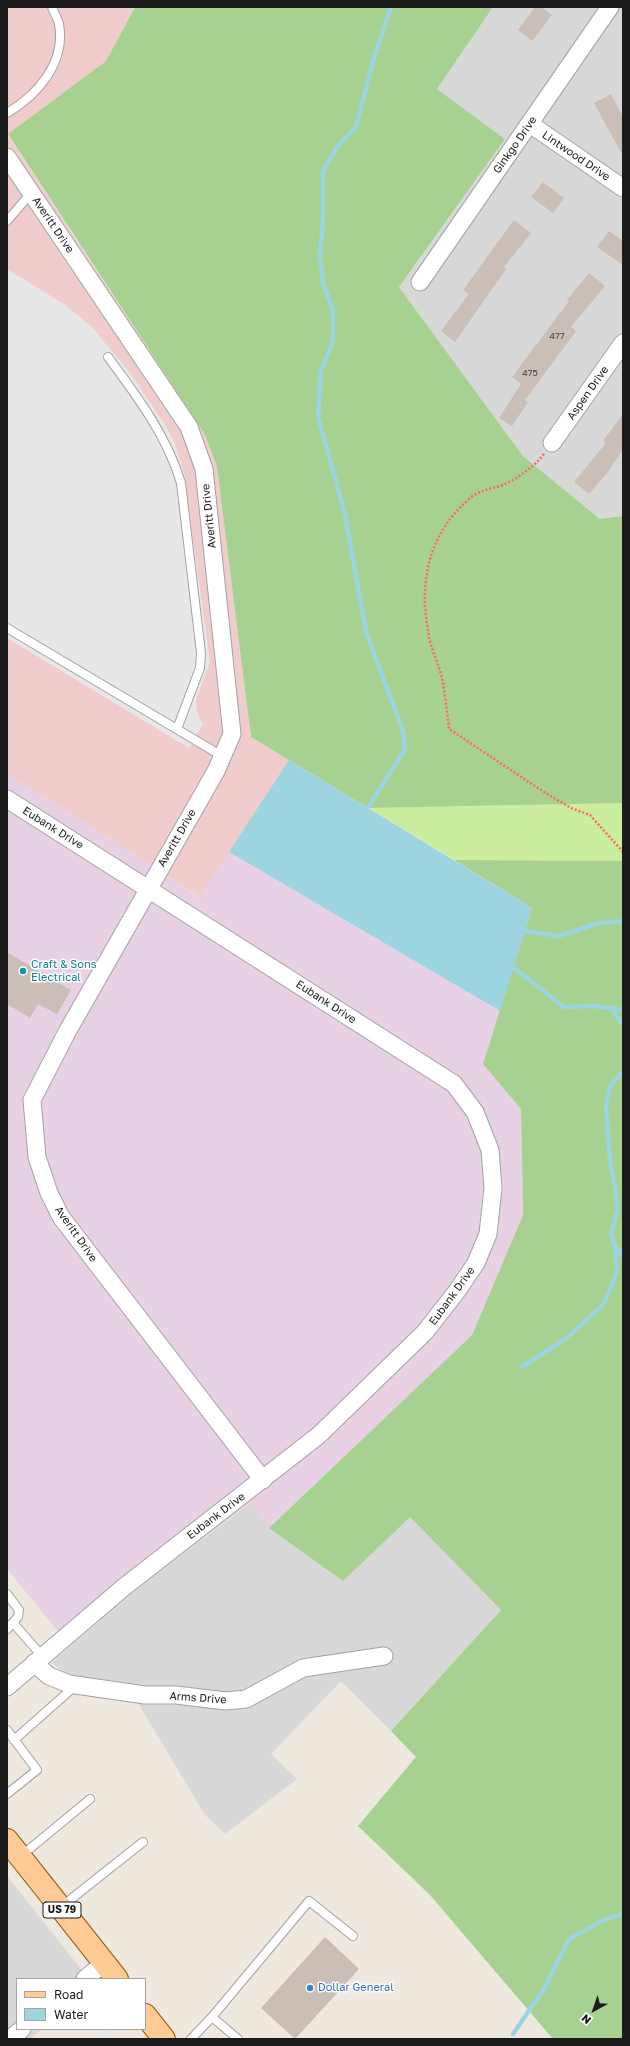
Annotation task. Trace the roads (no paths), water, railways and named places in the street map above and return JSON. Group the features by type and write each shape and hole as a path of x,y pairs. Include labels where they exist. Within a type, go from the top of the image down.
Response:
{"main road":[{"name":"US 79","path":"7,1840 110,1971"},
{"path":"146,2016 164,2039"}],"street":[{"name":"Ginkgo Drive","path":"420,282 610,7"},
{"name":"Lintwood Drive","path":"530,124 623,188"},
{"name":"Averitt Drive","path":"7,157 189,427 204,469 232,734 216,771 67,1032 32,1100 37,1157 49,1193 61,1218 263,1480"},
{"name":"Aspen Drive","path":"552,443 623,343"},
{"name":"Eubank Drive","path":"7,799 454,1084 475,1112 490,1150 493,1188 488,1234 476,1263 457,1291 419,1338 319,1435 124,1587 7,1687"},
{"name":"Arms Drive","path":"38,1660 58,1681 76,1685 145,1695 176,1695 226,1701 246,1699 303,1668 384,1656"},
{"path":"88,1978 110,1971"},
{"path":"10,2039 21,2030"}],"lane":[{"path":"7,113 37,90 56,62 60,41 59,24 52,7"},
{"path":"7,221 31,193"},
{"path":"108,357 131,388 162,437 174,460 181,483 201,654 200,668 177,729"},
{"path":"7,628 222,756"},
{"path":"7,1594 19,1610 18,1617 10,1627 38,1660"},
{"path":"14,1740 76,1685"},
{"path":"7,1730 37,1770 7,1794"},
{"path":"20,1857 90,1799"},
{"path":"60,1908 142,1842"},
{"path":"191,2039 212,2017 309,1901 353,1936"},
{"path":"212,2017 238,2039"}],"water":[{"path":"289,760 532,908 500,1011 229,852"}],"waterway":[{"path":"368,808 405,749 403,731 366,632 345,514 318,417 321,371 333,341 333,311 323,283 320,255 323,222 323,171 337,147 356,127 374,58 391,7"},
{"path":"525,931 559,936 599,923 623,921"},
{"path":"514,968 564,1007 594,1006 623,1010"},
{"path":"610,1008 623,1024"},
{"path":"522,1367 568,1337 604,1304 617,1272 615,1246 611,1234 618,1208 610,1160 606,1106 610,1086 623,1071"},
{"path":"615,1246 621,1252 623,1258"},
{"path":"513,2034 544,1989 569,1939 604,1920 623,1914"}],"place":[{"name":"Craft & Sons Electrical","path":"23,971"},
{"name":"Dollar General","path":"310,1988"}]}
